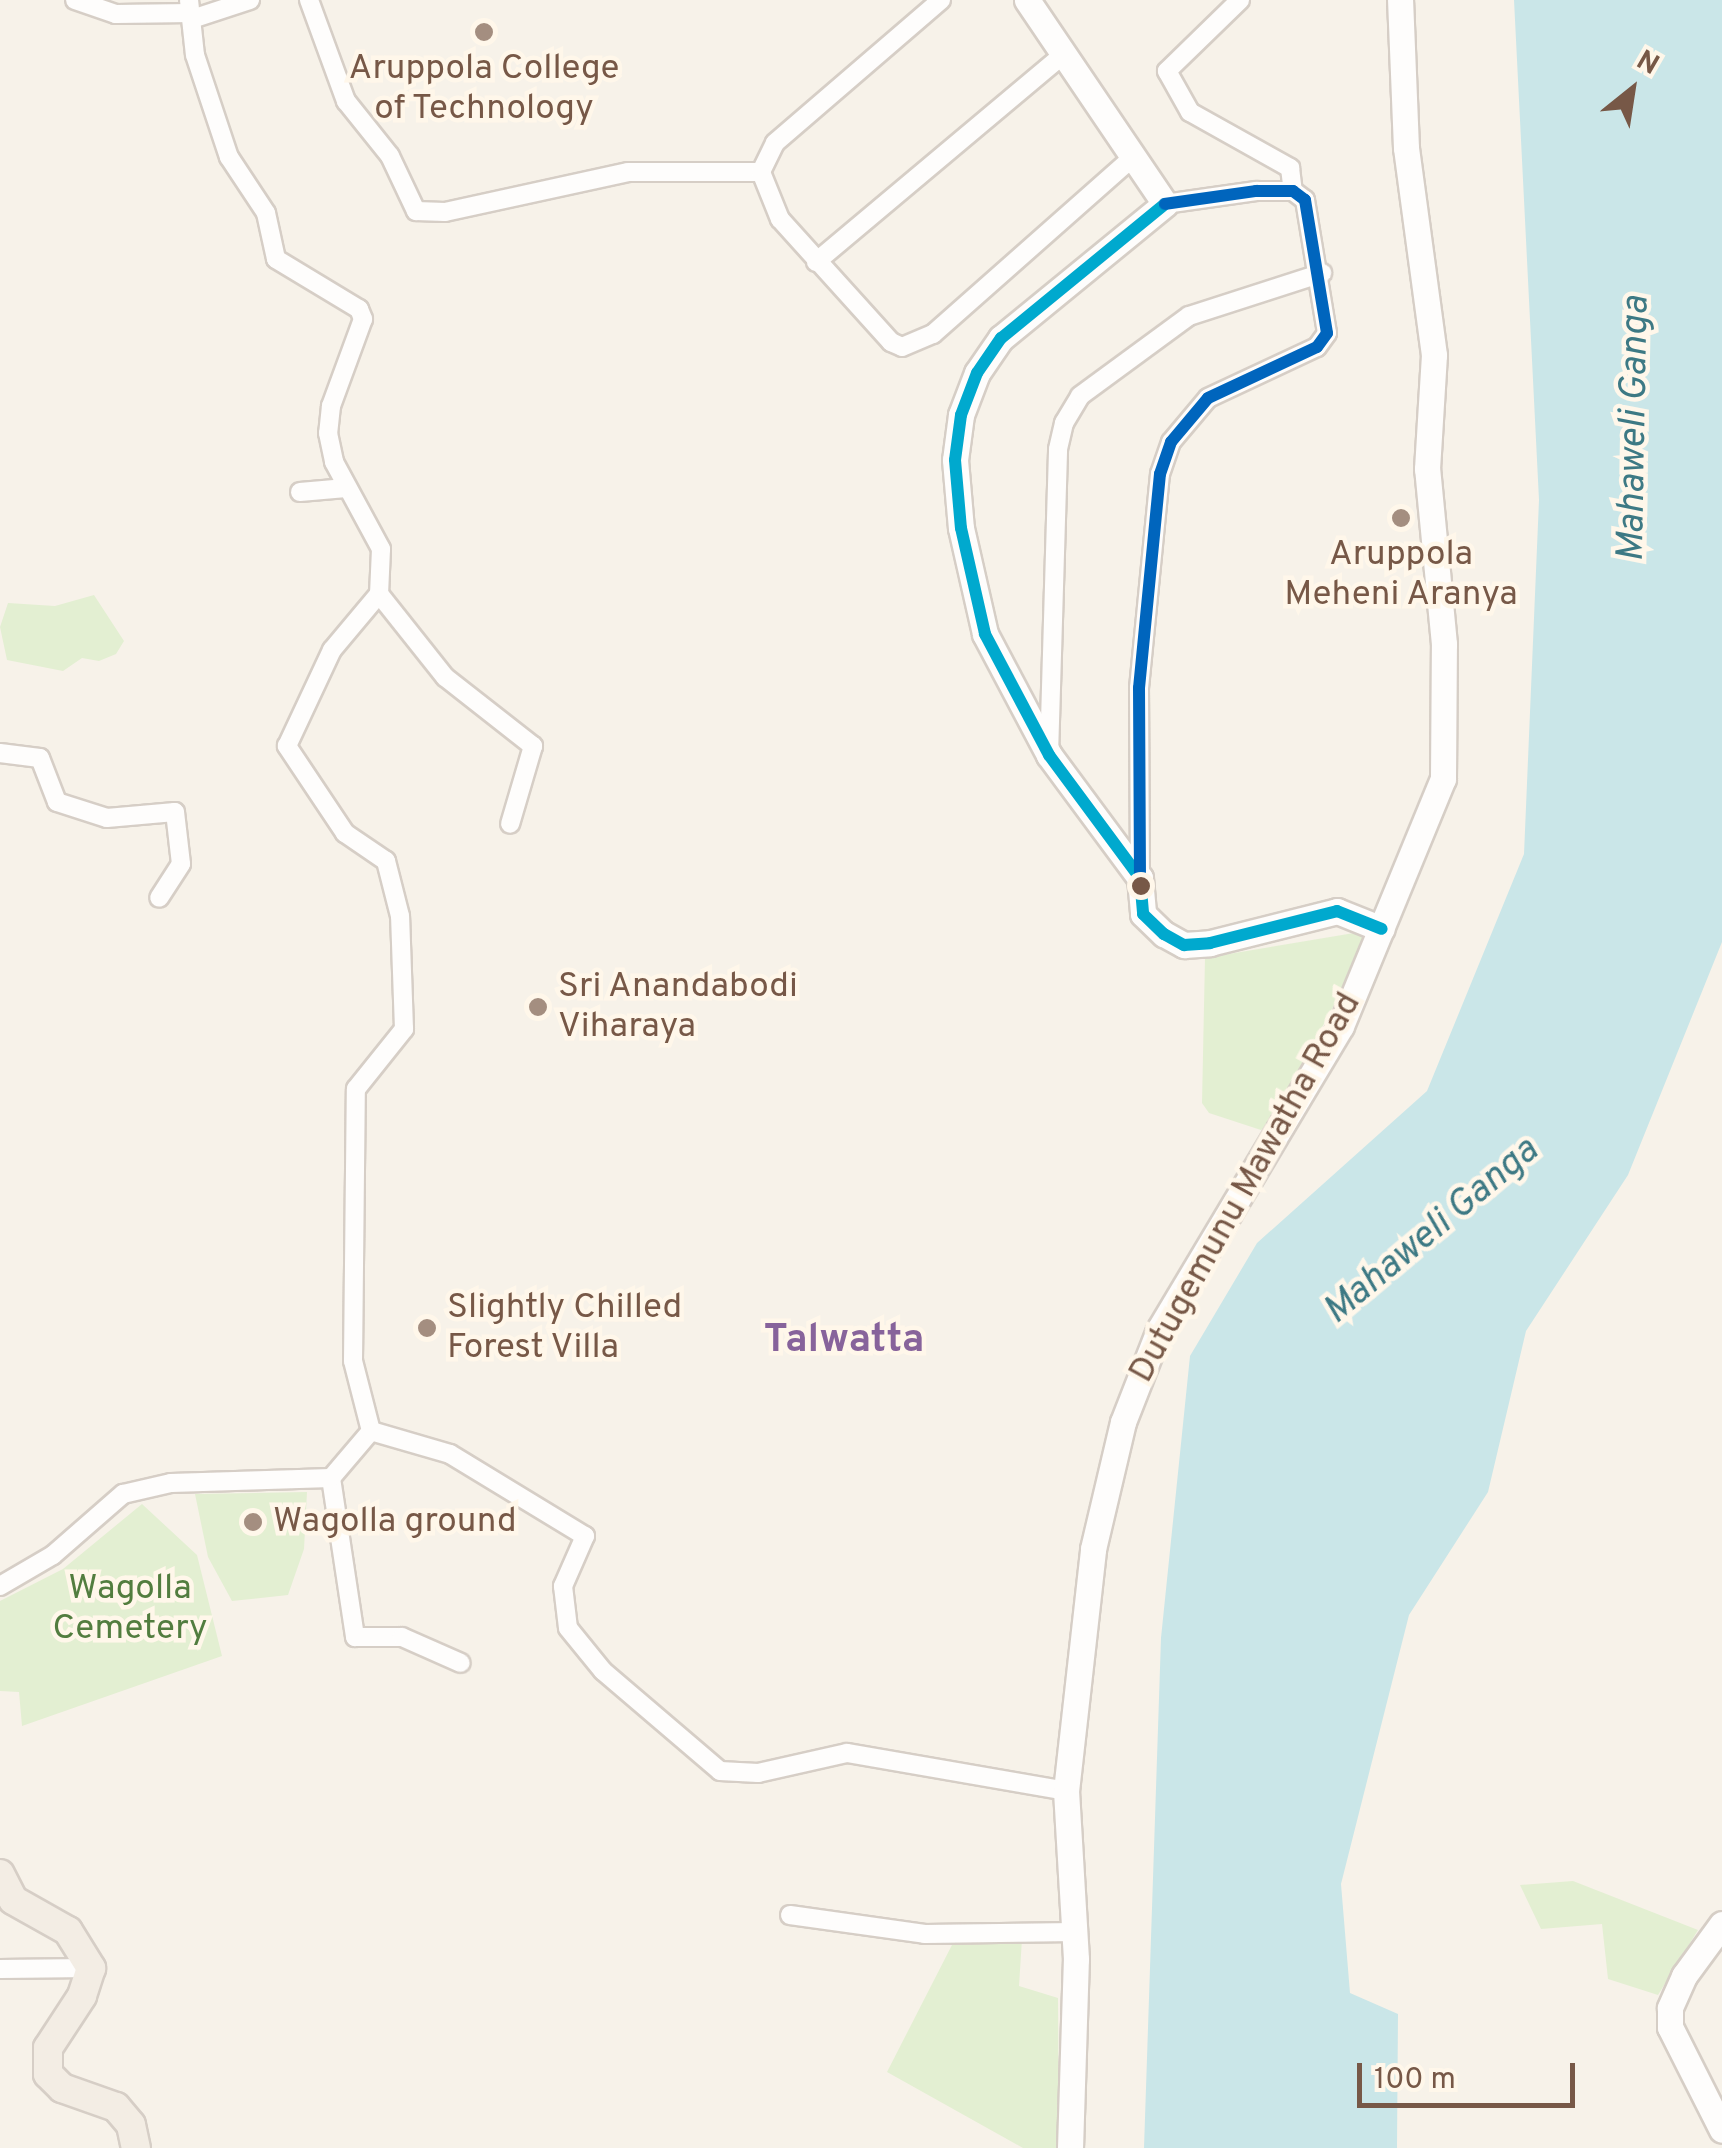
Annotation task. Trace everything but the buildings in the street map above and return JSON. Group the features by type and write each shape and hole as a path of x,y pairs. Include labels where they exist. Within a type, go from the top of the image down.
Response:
{"main road":[{"path":"0,1874 13,1900 68,1931 91,1968 82,1996 48,2048 48,2074 62,2088 116,2107 131,2125 136,2148"}],"street":[{"path":"75,0 88,10 116,14 191,11 250,0"},
{"path":"309,0 346,100 390,156 416,212 446,212 628,172 761,172"},
{"path":"941,0 775,143 761,172 780,219 891,342 913,344 1134,156"},
{"path":"1027,0 1166,204"},
{"path":"1240,0 1167,71 1190,112 1290,168 1293,191"},
{"name":"Dutugemunu Mawatha Road","path":"1070,2148 1074,1932 1066,1792 1093,1549 1141,1367 1342,1026 1443,779 1444,710 1426,469 1434,354 1406,148 1400,0"},
{"path":"191,11 194,55 229,157 266,214 276,259 359,309 363,318 330,419 334,462 380,549 380,594 445,678 534,746 510,824"},
{"path":"816,262 1065,52"},
{"path":"1140,878 1049,755 986,634 961,528 955,460 961,415 977,373 1001,338 1166,204 1293,191 1305,200 1322,273 1326,333 1317,347 1208,398 1171,442 1160,474 1139,688 1140,878 1144,914 1184,944 1337,911 1382,929"},
{"path":"1049,755 1058,449 1064,422 1080,396 1189,316 1322,273"},
{"path":"300,492 346,488"},
{"path":"371,1430 353,1361 356,1089 404,1030 400,916 386,862 345,832 288,746 332,650 380,594"},
{"path":"0,753 40,758 57,802 107,818 175,812 181,864 159,898"},
{"path":"371,1430 331,1478 355,1637 402,1637 461,1663"},
{"path":"371,1430 450,1454 585,1536 563,1586 568,1628 603,1671 720,1771 758,1774 847,1753 1066,1792"},
{"path":"0,1586 53,1555 123,1494 171,1483 331,1478"},
{"path":"790,1914 925,1934 1074,1932"},
{"path":"1722,1924 1684,1976 1670,2008 1670,2027 1722,2130"},
{"path":"0,1969 91,1968"}],"green space":[{"path":"94,595 124,641 116,654 99,661 82,658 63,671 7,660 0,627 8,603 55,606"},
{"path":"1360,932 1368,942 1270,1124 1261,1130 1209,1113 1202,1103 1205,958"},
{"name":"Wagolla ground","path":"307,1492 304,1549 288,1595 232,1601 208,1557 195,1494"},
{"name":"Wagolla Cemetery","path":"142,1504 197,1555 222,1656 22,1726 19,1692 0,1691 0,1601 63,1569"},
{"path":"1573,1881 1698,1930 1658,1995 1608,1979 1602,1924 1541,1929 1520,1885"},
{"path":"1022,1939 1019,1986 1058,1998 1059,2148 1023,2148 887,2072 953,1943"}],"water":[{"name":"Mahaweli Ganga","path":"1514,0 1722,0 1722,942 1628,1175 1526,1331 1488,1492 1409,1615 1341,1884 1350,1993 1398,2014 1397,2148 1144,2148 1161,1638 1190,1356 1257,1243 1427,1091 1524,854 1539,500"}],"transit line":[{"path":"1140,878 1139,688 1160,474 1171,442 1208,398 1317,347 1327,333 1305,200 1293,191 1256,191 1165,204"},
{"path":"1165,204 1001,338 977,373 961,415 955,460 961,528 985,634 1049,755 1140,878 1143,914 1164,934 1184,945 1210,943 1337,911 1382,929"}],"place":[{"name":"Aruppola College of Technology","path":"484,32"},
{"name":"Aruppola Meheni Aranya","path":"1401,518"},
{"name":"Sri Anandabodi Viharaya","path":"538,1007"},
{"name":"Slightly Chilled Forest Villa","path":"427,1328"},
{"name":"Wagolla ground","path":"253,1522"}],"district":[{"name":"Talwatta","path":"844,1341"}]}
